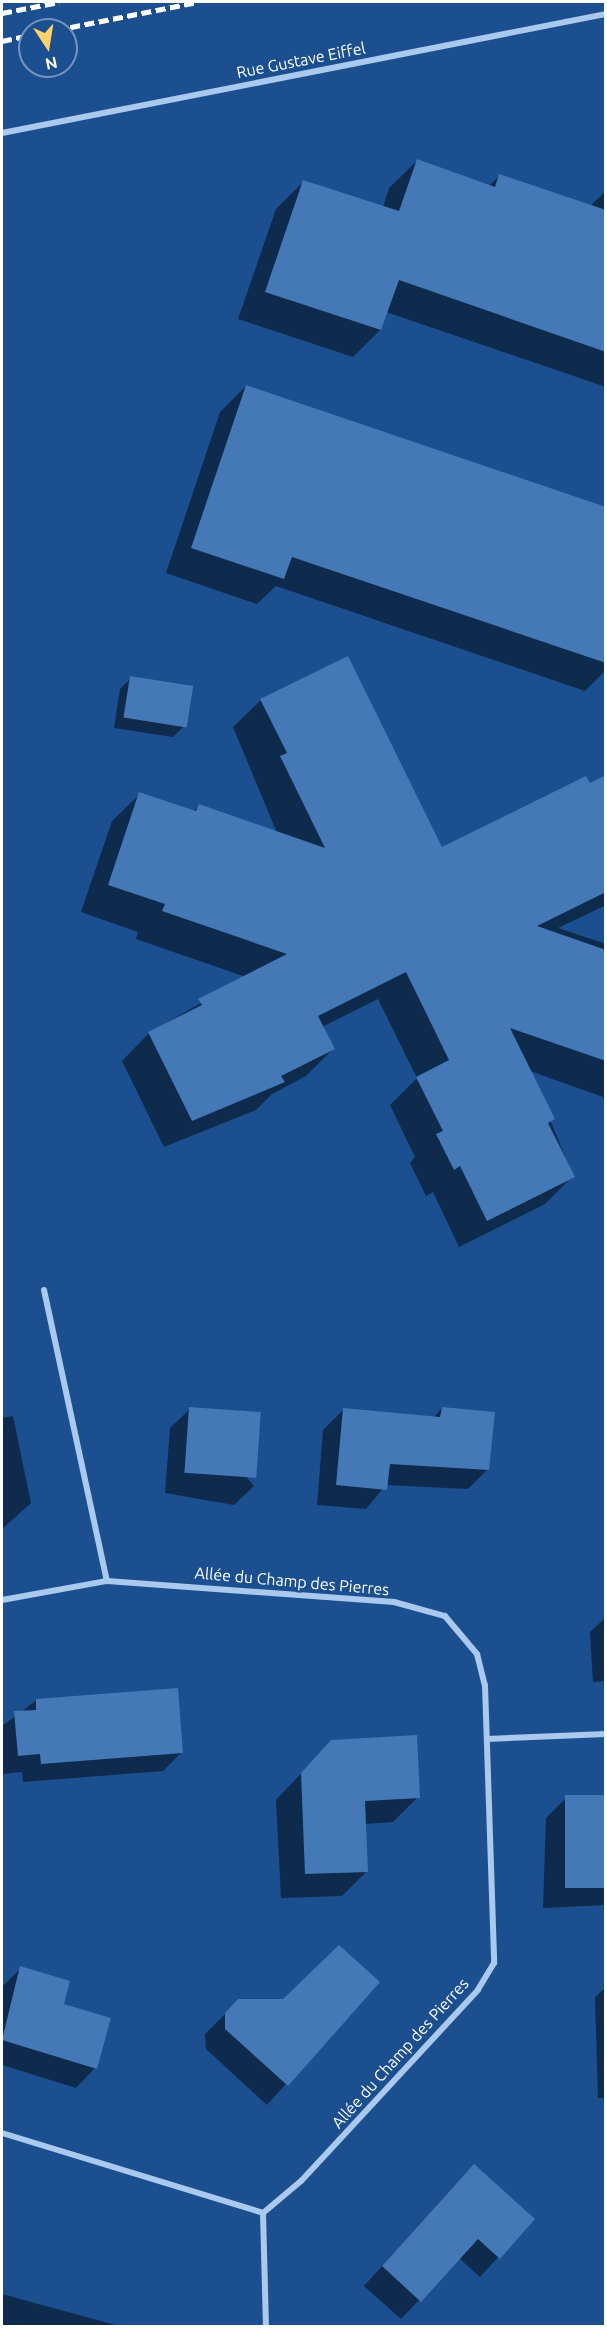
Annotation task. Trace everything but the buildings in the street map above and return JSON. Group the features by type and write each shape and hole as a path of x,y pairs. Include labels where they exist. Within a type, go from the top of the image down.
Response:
{"street":[{"name":"Rue Gustave Eiffel","path":"2,133 606,14"},
{"path":"44,1290 107,1581"},
{"name":"Allée du Champ des Pierres","path":"2,1600 107,1581 394,1602 434,1612 464,1632 477,1654 487,1739 494,1963 462,2008 301,2181 263,2213"},
{"path":"487,1739 606,1734"},
{"path":"2,2133 263,2213 266,2326"}],"railway":[{"path":"2,13 59,2"},
{"path":"78,26 197,2"},
{"path":"2,41 18,38"}]}
